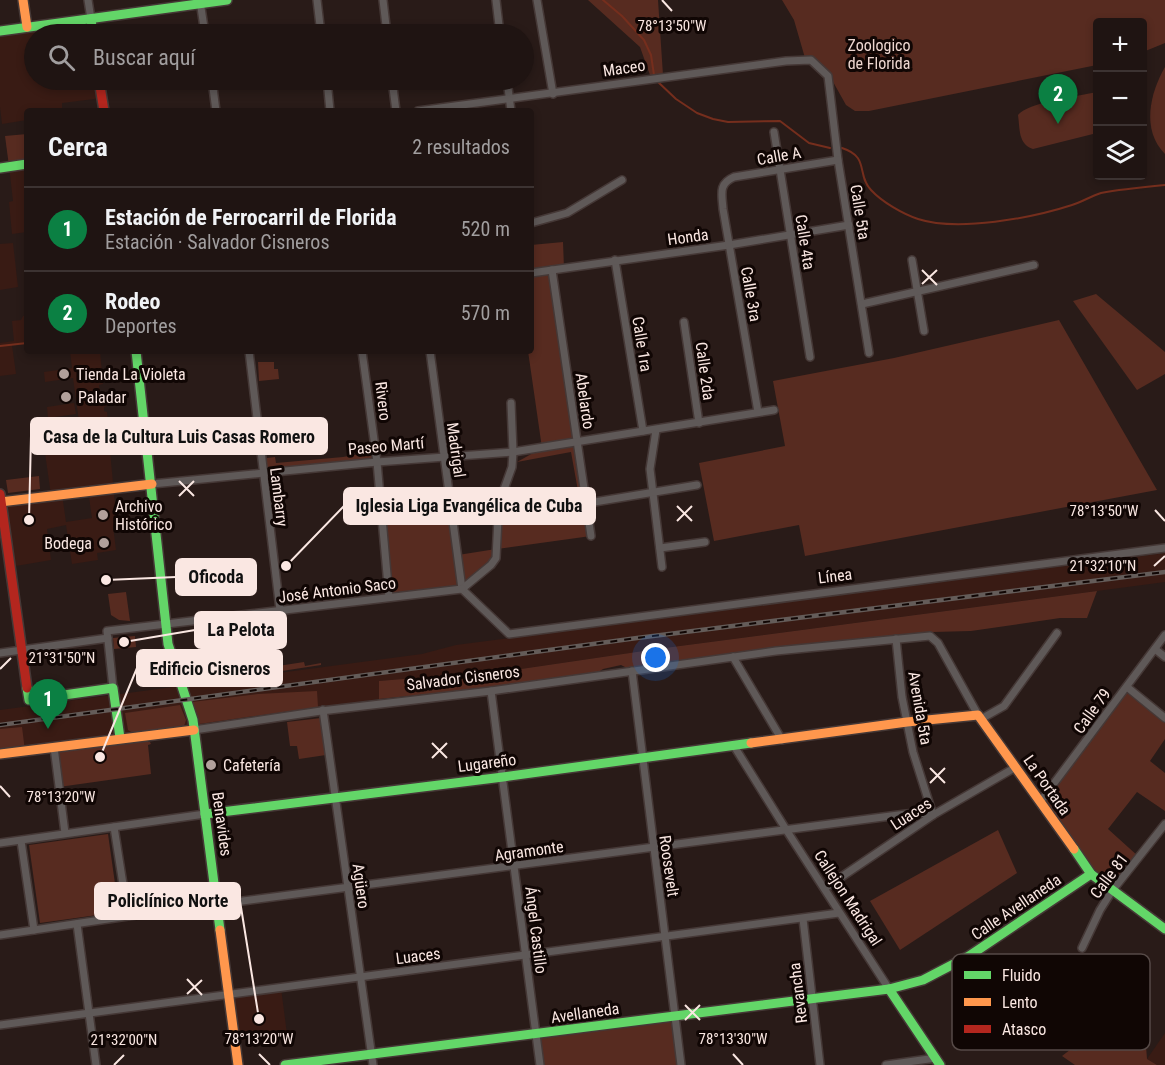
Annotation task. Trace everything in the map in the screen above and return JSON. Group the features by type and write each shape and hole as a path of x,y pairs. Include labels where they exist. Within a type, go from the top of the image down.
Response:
{"main road":[{"path":"23,0 27,24"},
{"path":"48,24 227,0"},
{"path":"91,18 92,24"},
{"path":"0,31 24,27"},
{"path":"101,90 104,108"},
{"path":"0,168 24,164"},
{"name":"Benavides","path":"136,354 152,484 165,624 172,662 194,730 238,1065"},
{"name":"Paseo Martí","path":"0,502 152,484"},
{"path":"0,494 29,700 113,688 120,738"},
{"name":"Lugareño","path":"205,814 503,777 907,722 979,717"},
{"name":"La Portada","path":"979,717 1091,874 1165,929"},
{"name":"Salvador Cisneros","path":"0,754 194,730"},
{"name":"Calle Avellaneda","path":"972,954 1091,874"},
{"name":"Calle Avellaneda","path":"889,989 923,980 952,965"},
{"name":"Avellaneda","path":"285,1065 889,989"},
{"name":"Callejon Madrigal","path":"889,989 938,1062"}],"street":[{"path":"88,0 91,18"},
{"path":"317,0 320,24"},
{"path":"383,0 386,24"},
{"path":"496,0 499,24"},
{"path":"537,0 553,93"},
{"path":"200,2 203,24"},
{"name":"Maceo","path":"443,108 776,62 810,60 828,76"},
{"name":"Calle 5ta","path":"828,76 838,160 869,353"},
{"path":"213,90 216,108"},
{"path":"328,90 330,108"},
{"path":"393,90 396,108"},
{"path":"508,90 510,108"},
{"name":"Calle 4ta","path":"774,132 810,357"},
{"name":"Calle A","path":"726,181 734,177 838,160"},
{"path":"534,222 567,213 622,180"},
{"name":"Calle 3ra","path":"726,181 722,193 729,245 758,412"},
{"name":"Honda","path":"534,272 729,245 849,225"},
{"name":"Calle 1ra","path":"615,260 643,431"},
{"path":"912,260 924,331"},
{"path":"862,304 1034,265"},
{"name":"Abelardo","path":"552,270 591,536"},
{"name":"Calle 2da","path":"684,322 699,423"},
{"name":"Lambarry","path":"249,354 280,610"},
{"name":"Rivero","path":"362,354 377,462 389,597"},
{"name":"Madrigal","path":"429,354 462,588"},
{"path":"462,588 491,566 495,558 501,495 512,467 511,403"},
{"name":"Paseo Martí","path":"152,484 377,462 513,452 774,410"},
{"path":"656,430 650,469 662,567"},
{"path":"498,518 697,485"},
{"path":"660,548 705,542"},
{"name":"Línea","path":"462,588 509,634 1165,548"},
{"name":"José Antonio Saco","path":"0,653 165,624 462,588"},
{"path":"979,717 1004,706 1057,633"},
{"path":"108,635 113,688"},
{"name":"Calle 79","path":"1041,802 1165,635"},
{"name":"Salvador Cisneros","path":"194,730 323,710 491,691 733,657 930,636"},
{"name":"La Portada","path":"930,636 938,643 979,717"},
{"name":"Avenida 5ta","path":"896,639 913,752 933,815"},
{"path":"1155,648 1165,657"},
{"path":"733,657 782,740"},
{"name":"Roosevelt","path":"632,671 652,847 681,1065"},
{"path":"1126,687 1165,718"},
{"name":"Ángel Castillo","path":"491,691 540,1065"},
{"name":"Agüero","path":"323,710 373,1065"},
{"name":"Callejon Madrigal","path":"734,746 889,989"},
{"path":"54,747 65,833"},
{"name":"Luaces","path":"825,888 933,815 1016,767"},
{"name":"Lugareño","path":"0,843 205,814"},
{"name":"Agramonte","path":"0,935 128,916 906,814 933,815"},
{"name":"Calle 81","path":"1082,948 1112,891 1165,824"},
{"path":"114,826 128,916"},
{"path":"21,841 34,930"},
{"name":"Luaces","path":"0,1025 803,919 839,912"},
{"name":"Revancha","path":"803,919 820,1065"},
{"path":"77,924 96,1065"},
{"path":"886,1065 938,1062"}],"shaded area":[{"path":"91,19 92,24 53,24"},
{"path":"24,28 24,90 101,90 102,98 62,103 62,108 24,108 24,120 2,124 0,31"},
{"path":"24,164 24,232 12,234 9,202 13,201 9,166"},
{"path":"13,243 18,287 0,290 0,244"},
{"path":"23,316 24,343 12,345 16,374 0,376 0,343 14,341 12,321 21,320"},
{"path":"70,354 100,354 103,384 99,385 101,400 106,400 107,406 104,407 108,421 104,421 106,432 81,436 73,378 45,382 44,372 72,368"},
{"path":"74,403 76,414 48,418 47,407"},
{"path":"86,446 87,455 110,451 117,525 113,526 116,550 97,553 98,560 72,564 66,525 47,529 51,560 10,567 1,502 51,495 45,453","holes":["88,490 92,518 66,522 62,494"]},
{"path":"1165,553 1165,582 521,669 380,681 379,699 0,750 0,710 422,654 456,645"},
{"path":"281,988 287,1034 235,1041 229,995"},
{"path":"1165,1033 1165,1065 1157,1065 1147,1059"}],"green space":[{"path":"588,0 658,0 663,75 650,75 640,47"},
{"name":"Zoologico de Florida","path":"782,0 1165,0 1165,43 1147,50 1147,18 1093,18 1093,66 869,111 855,111 846,105 832,80 805,58 794,20"},
{"path":"1165,67 1165,154 1153,134 1150,111 1155,88"},
{"path":"1093,93 1093,134 1033,149 1028,147 1022,140 1018,115 1032,106"},
{"path":"24,134 24,164 9,166 5,136"},
{"path":"563,242 564,268 553,270 591,536 497,549 496,558 462,589 389,597 382,520 451,511 458,555 496,549 498,518 580,502 571,452 517,462 542,448 528,354 534,354 534,245"},
{"path":"1096,294 1165,352 1165,374 1137,390 1073,301"},
{"path":"1059,320 1157,490 805,556 799,525 714,541 699,463 785,446 773,381 894,358"},
{"path":"258,362 274,362 274,369 278,369 279,379 259,381"},
{"path":"370,452 372,459 272,470 267,467 267,458 275,457 276,463 343,457"},
{"path":"39,476 40,489 8,493 6,480"},
{"path":"1097,591 1087,618 1060,618 971,631 933,632 627,668 621,665 603,669 597,673 508,686 379,699 379,681 521,669"},
{"path":"126,592 130,621 119,620 111,615 108,594"},
{"path":"135,636 136,647 114,649 113,638"},
{"path":"264,661 265,668 304,662 305,666 321,663 321,665 191,685 184,683 182,671"},
{"path":"1127,687 1165,718 1165,739 1150,761 1165,773 1165,811 1137,792 1108,829 1139,857 1112,891 1091,874 1040,802"},
{"path":"317,691 318,707 199,724 192,702 258,694"},
{"path":"180,705 186,720 184,726 133,733 128,730 125,713"},
{"path":"321,718 326,755 299,759 297,746 290,746 287,722"},
{"path":"22,727 25,751 0,754 0,729"},
{"path":"147,735 148,742 151,744 148,745 151,774 59,787 54,747"},
{"path":"998,830 1017,873 900,950 870,901"},
{"path":"108,834 119,912 40,923 29,845"},
{"path":"675,1015 681,1065 540,1065 536,1035"},
{"path":"1070,1050 1146,1050 1147,1059 1157,1065 1075,1065 1062,1056"}],"waterway":[{"path":"603,0 622,16 644,40 651,55 657,81 676,99 697,113 728,122 780,121 809,143 830,148"},
{"path":"842,148 851,152 860,161 867,184 881,199 906,214 934,223 974,224 1016,219 1072,205 1101,193 1165,185"},
{"path":"0,346 24,343"}],"railway":[{"path":"0,725 637,638 1165,572"}],"traffic: fast":[{"path":"51,24 227,0"},
{"path":"91,19 92,24"},
{"path":"0,31 24,28"},
{"path":"0,168 24,164"},
{"path":"136,354 168,644 193,720 220,930"},
{"path":"27,688 29,700 113,688 120,738"},
{"path":"205,814 751,743"},
{"path":"1074,849 1091,874 1165,929"},
{"path":"972,954 1091,874"},
{"path":"285,1065 889,989 923,980 952,965"},
{"path":"889,989 940,1065"}],"traffic: slow":[{"path":"23,0 27,24"},
{"path":"0,502 152,484"},
{"path":"751,743 978,715 1074,849"},
{"path":"0,754 194,730"},
{"path":"220,930 238,1065"}],"traffic: jam":[{"path":"101,90 104,108"},
{"path":"0,494 27,688"}],"place":[{"name":"Rodeo","path":"1058,124"},
{"name":"Tienda La Violeta","path":"64,374"},
{"name":"Paladar","path":"66,397"},
{"name":"Archivo Histórico","path":"103,515"},
{"name":"Casa de la Cultura Luis Casas Romero","path":"29,520"},
{"name":"Bodega","path":"104,543"},
{"name":"Iglesia Liga Evangélica de Cuba","path":"286,566"},
{"name":"Oficoda","path":"106,580"},
{"name":"La Pelota","path":"124,642"},
{"name":"Estación de Ferrocarril de Florida","path":"48,729"},
{"name":"Edificio Cisneros","path":"100,757"},
{"name":"Cafetería","path":"211,765"},
{"name":"Policlínico Norte","path":"259,1019"}]}
